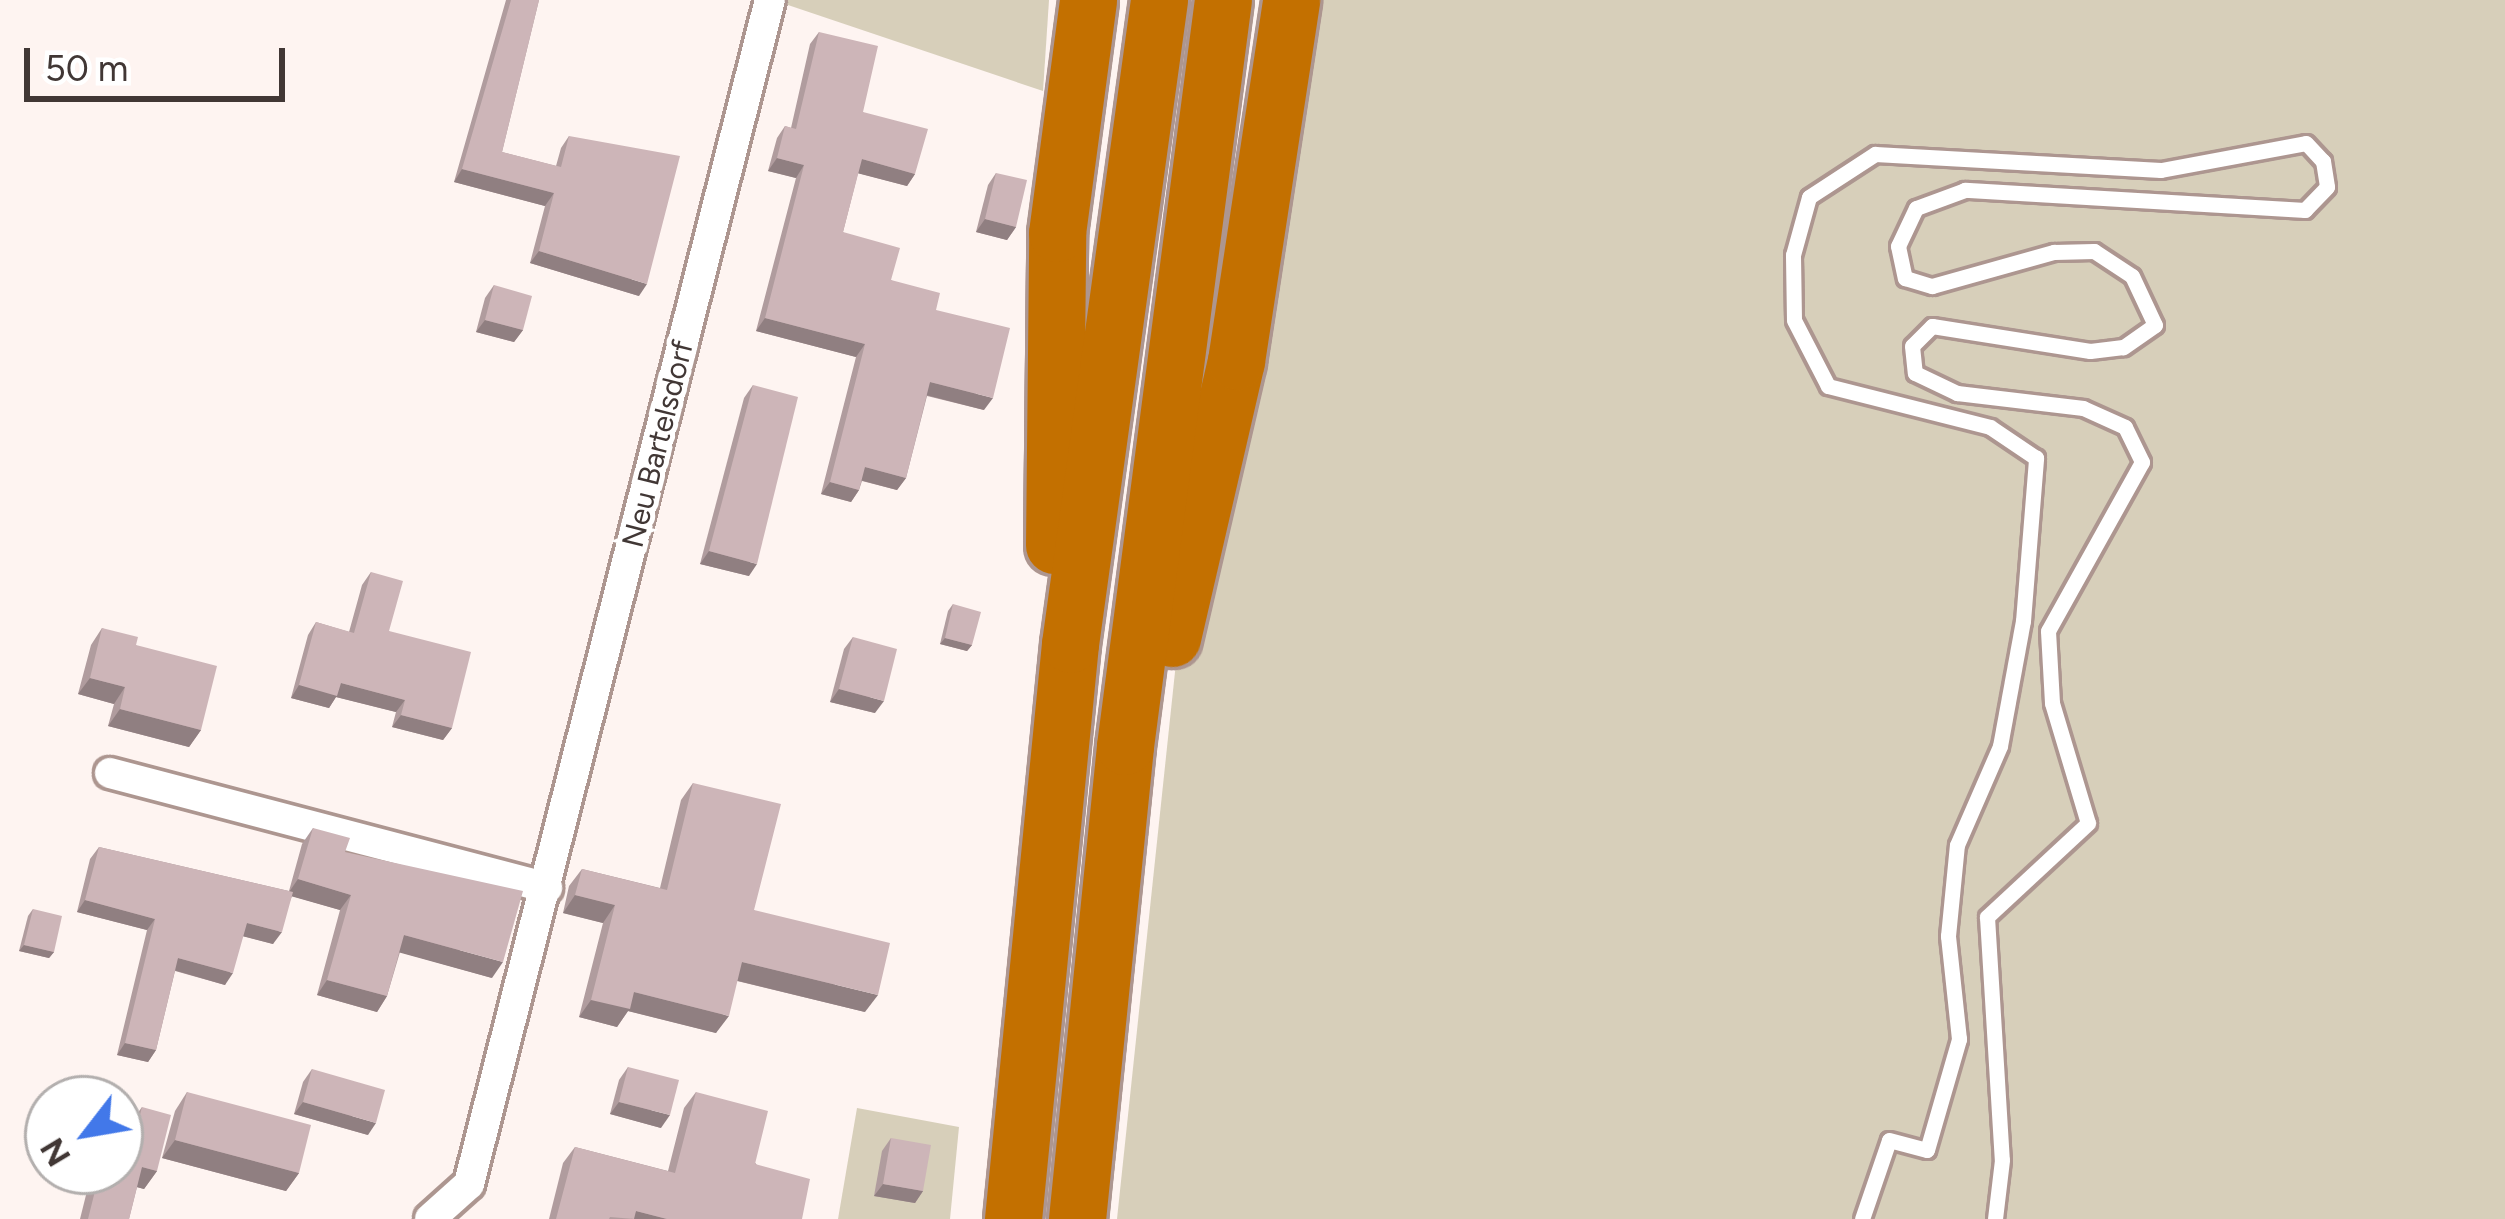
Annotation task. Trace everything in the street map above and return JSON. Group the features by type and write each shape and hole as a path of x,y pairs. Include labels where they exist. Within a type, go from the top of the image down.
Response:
{"highway":[{"path":"1070,644 1054,544 1052,333 1057,232 1088,0"},
{"path":"1013,1219 1070,644 1159,0"},
{"path":"1077,1219 1126,746 1223,0"},
{"path":"1126,746 1164,671 1236,361 1291,0"}],"street":[{"name":"Neu Bartelsdorf","path":"430,1219 469,1184 770,0"},
{"path":"110,773 547,888"}],"lane":[{"path":"1862,1219 1888,1141 1927,1150 1959,1039 1948,936 1957,845 2000,746 2023,621 2036,458 1990,427 1828,386 1794,320 1793,255 1809,197 1875,154 2161,170 2306,142 2323,161 2327,187 2305,210 1965,190 1916,208 1898,246 1905,278 1932,286 2054,251 2094,250 2132,276 2155,325 2123,347 2090,351 1932,326 1912,346 1915,373 1957,393 2083,409 2125,427 2142,462 2048,631 2052,703 2088,823 1988,917 2002,1160 1994,1219"}],"shaded area":[{"path":"786,0 1049,0 1043,91 785,4"},
{"path":"1319,0 2505,0 2505,1219 1117,1219 1175,672"},
{"path":"857,1108 959,1127 950,1219 838,1219"}],"building":[{"path":"511,0 539,0 502,152 561,167 569,136 680,156 647,284 539,251 554,193 462,169"},
{"path":"819,32 878,46 863,112 928,129 915,174 862,159 843,232 900,248 891,280 940,293 936,310 1010,328 993,398 930,382 906,478 865,467 859,490 830,482 865,344 765,318 804,165 777,158 785,126 796,129"},
{"path":"996,173 1027,180 1016,227 985,219"},
{"path":"494,285 532,296 523,330 485,320"},
{"path":"753,385 798,397 757,564 709,551"},
{"path":"371,572 403,581 389,631 471,652 452,728 401,715 405,700 341,683 337,696 299,685 316,622 354,633"},
{"path":"953,604 981,612 972,645 945,638"},
{"path":"102,628 138,637 136,645 217,666 201,730 120,709 125,687 90,678"},
{"path":"853,637 897,649 884,701 839,689"},
{"path":"693,783 781,804 754,910 890,943 878,995 742,962 729,1016 634,992 630,1009 591,1000 615,905 575,895 582,869 667,890"},
{"path":"313,828 350,838 345,852 523,891 503,962 404,935 387,996 327,980 351,895 298,879"},
{"path":"99,847 293,892 282,932 247,923 233,973 178,958 156,1050 125,1043 155,919 85,900"},
{"path":"33,909 62,916 54,952 24,945"},
{"path":"628,1067 679,1080 670,1115 619,1102"},
{"path":"312,1069 385,1090 376,1123 303,1102"},
{"path":"187,1092 311,1125 299,1173 175,1140"},
{"path":"696,1092 768,1111 755,1164 810,1179 802,1219 667,1219 636,1211 634,1219 556,1219 575,1147 675,1173"},
{"path":"144,1108 171,1115 157,1171 144,1168"},
{"path":"891,1138 931,1145 923,1191 883,1184"},
{"path":"94,1195 135,1195 129,1219 88,1219"}]}
